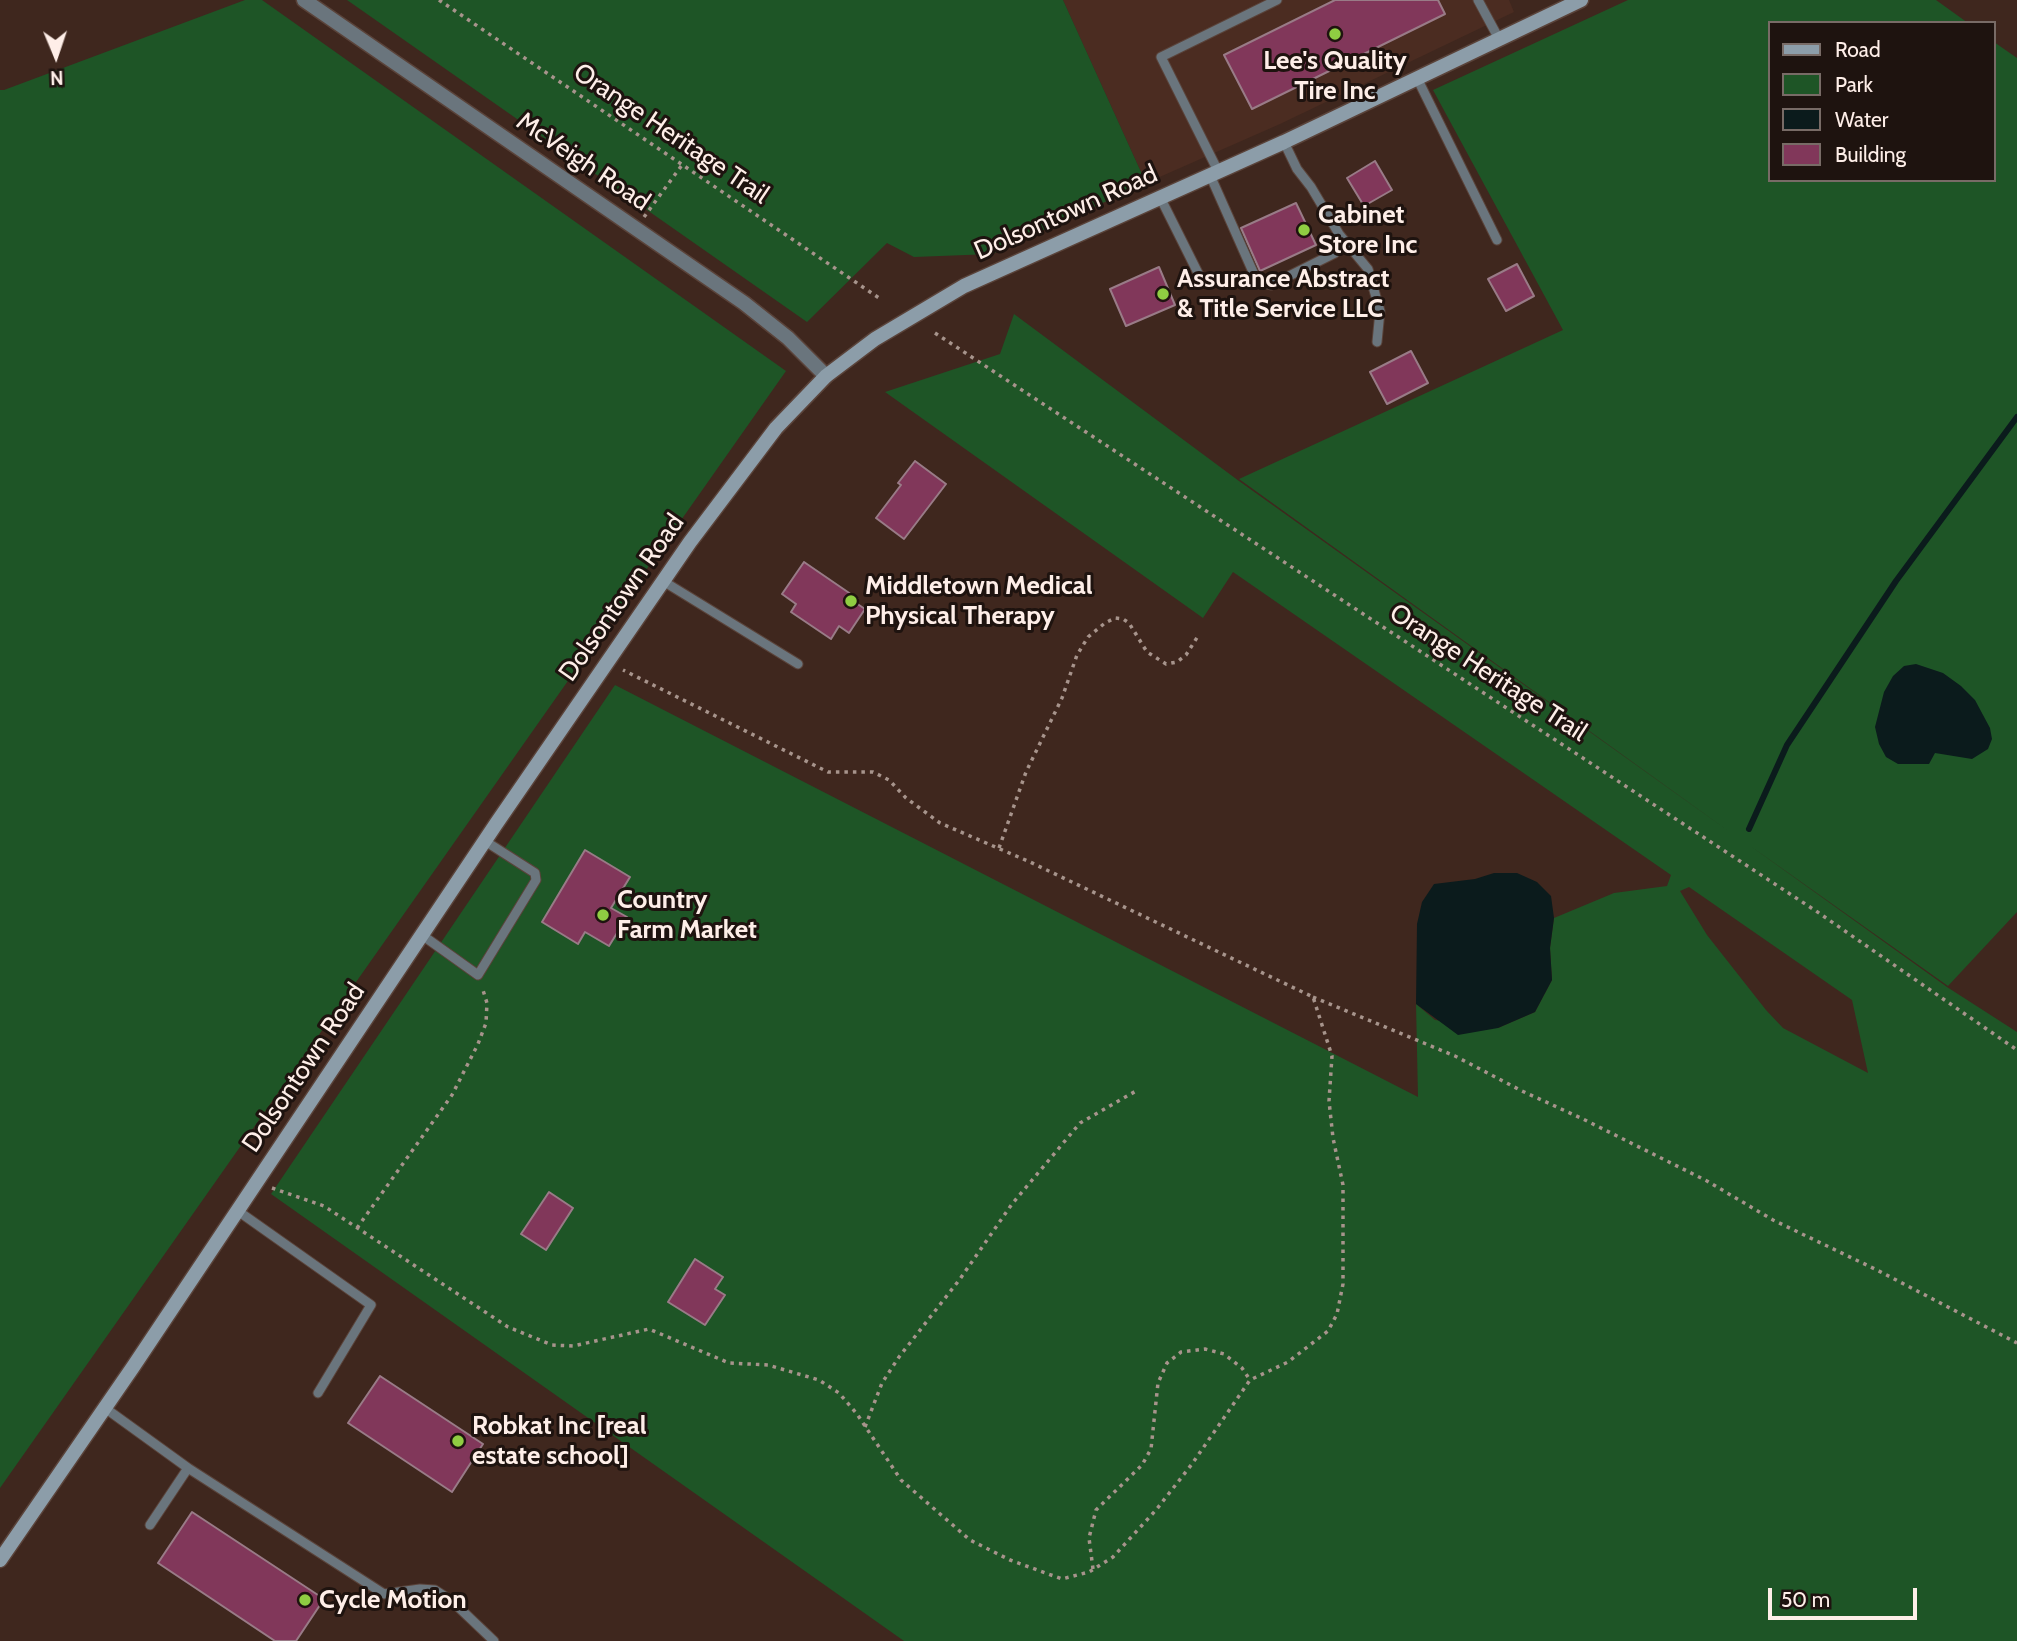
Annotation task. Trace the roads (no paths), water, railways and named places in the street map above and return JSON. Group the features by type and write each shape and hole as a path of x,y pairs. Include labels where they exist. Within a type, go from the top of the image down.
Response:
{"street":[{"name":"McVeigh Road","path":"304,0 744,303 788,338 827,376"},
{"name":"Dolsontown Road","path":"0,1560 663,581 776,428 827,376 874,339 976,281 1284,142 1581,0"}],"lane":[{"path":"1277,0 1161,57 1214,173 1257,281 1270,285 1335,253 1339,234"},
{"path":"1478,0 1499,39"},
{"path":"1417,78 1497,240"},
{"path":"1284,142 1297,169 1339,234 1368,269 1380,312 1377,342"},
{"path":"1160,197 1199,275"},
{"path":"663,581 798,664"},
{"path":"422,935 478,975 536,880 535,873 485,841"},
{"path":"238,1211 371,1305 318,1393"},
{"path":"105,1408 188,1468 384,1594 420,1589 435,1590 452,1601 494,1641"},
{"path":"150,1525 188,1468"}],"water":[{"path":"1916,664 1943,673 1975,700 1990,728 1992,739 1988,749 1972,759 1935,753 1929,764 1898,764 1886,757 1875,727 1884,692 1893,676 1904,666"},
{"path":"1494,873 1517,873 1537,882 1551,896 1554,918 1550,948 1552,980 1535,1012 1498,1028 1458,1035 1416,1004 1417,924 1422,902 1434,884 1475,879"}],"waterway":[{"path":"1749,829 1787,745 1896,581 2017,417"}],"place":[{"name":"Lee's Quality Tire Inc","path":"1335,34"},
{"name":"Cabinet Store Inc","path":"1304,230"},
{"name":"Assurance Abstract & Title Service LLC","path":"1163,294"},
{"name":"Middletown Medical Physical Therapy","path":"851,601"},
{"name":"Country Farm Market","path":"603,915"},
{"name":"Robkat Inc [real estate school]","path":"458,1441"},
{"name":"Cycle Motion","path":"305,1600"}]}
